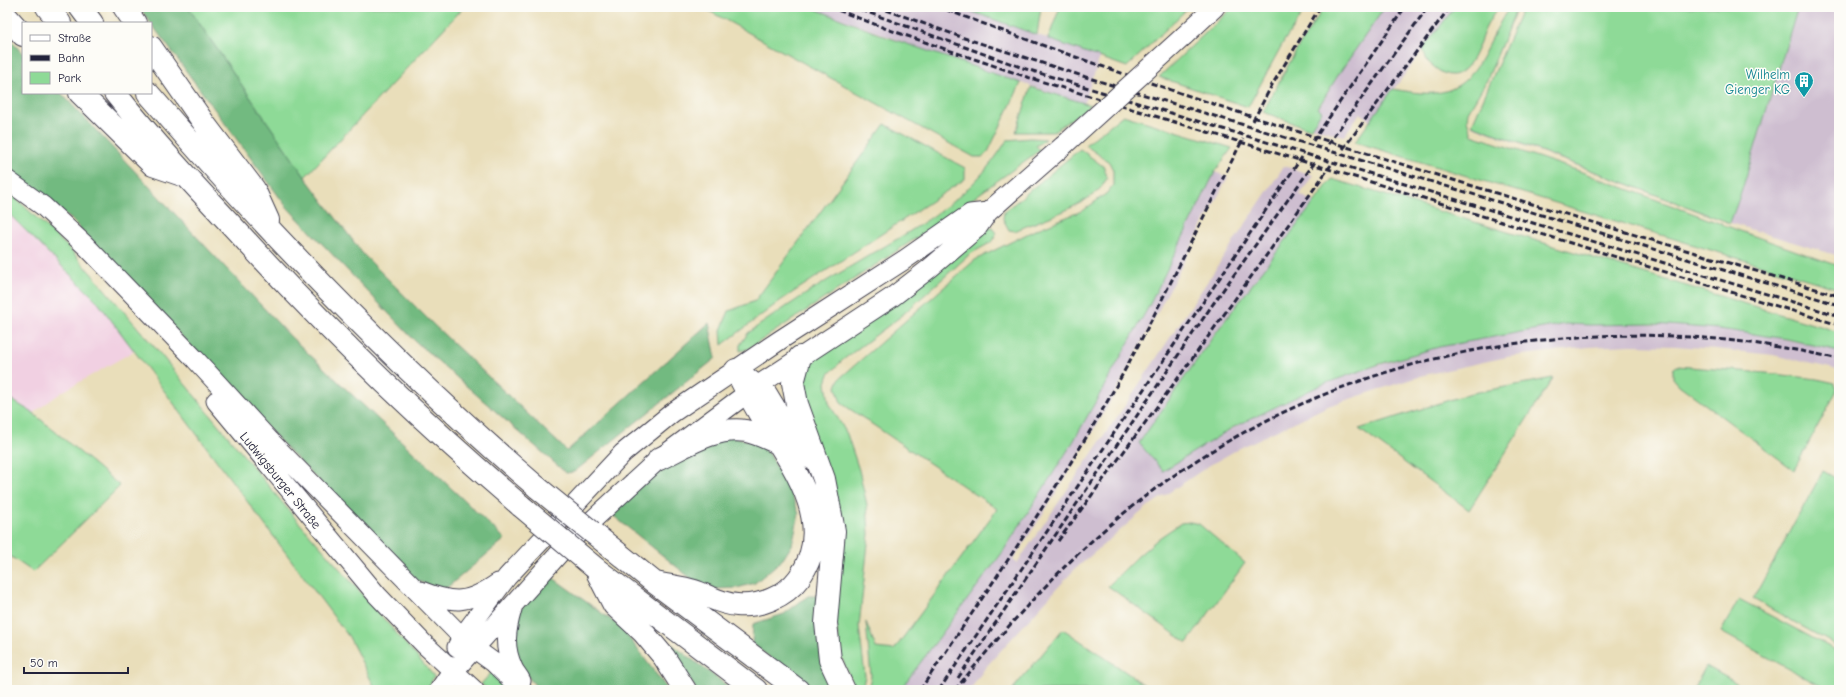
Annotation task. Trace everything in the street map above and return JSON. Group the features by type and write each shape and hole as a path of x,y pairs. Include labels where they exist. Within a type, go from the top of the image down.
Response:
{"highway":[{"path":"47,7 59,22"},
{"path":"80,7 91,22"},
{"path":"124,7 134,22"},
{"path":"7,17 22,34"},
{"path":"152,47 206,126 254,189 276,238"},
{"path":"81,94 153,165 185,176"},
{"path":"116,94 185,176 291,290 371,371 445,440 595,568 756,690"},
{"path":"149,94 276,238 386,350 460,419 538,488 612,550 655,584 798,690"},
{"path":"800,357 793,383 797,404 824,479 834,531 826,623 830,660 844,690"},
{"path":"655,584 694,591 714,600 736,605 753,605 768,601 795,584 804,570 810,555 814,539 814,520 809,501 801,481 778,443 752,389 736,370"},
{"path":"752,389 766,394 772,403 803,455 829,506"},
{"path":"659,459 714,432 726,430 747,431 778,443"},
{"path":"595,568 614,604 643,632 660,652 685,690"},
{"path":"441,690 453,672"}],"main road":[{"path":"469,643 512,608 573,538 659,459 752,389 867,314 930,268 978,228 988,212 1063,146 1215,7"},
{"name":"Ludwigsburger Straße","path":"7,180 44,206 86,246 195,359 270,441 414,588 469,643 493,662 522,690"},
{"path":"453,672 507,577 623,453 672,413 780,340 904,260 970,214 988,212"},
{"name":"Ludwigsburger Straße","path":"118,280 299,502 378,596 453,672 474,690"},
{"path":"414,588 439,598 454,601 464,600 480,595 507,577"},
{"path":"512,608 507,627 506,648 514,670 525,690"}],"shaded area":[{"path":"810,7 959,7 1100,57 1084,103 956,62"},
{"path":"1385,7 1455,7 1370,121 1360,113 1344,136 1311,127 1322,111 1318,109 1340,72"},
{"path":"1523,7 1839,7 1839,256 1730,223 1472,126"},
{"path":"1284,166 1313,175 1300,195 1315,202 1217,330 1139,443 1201,446 1266,410 1321,385 1363,370 1439,347 1565,324 1683,325 1760,334 1839,351 1839,370 1773,355 1716,349 1631,345 1589,347 1507,357 1424,375 1328,406 1240,448 1210,465 1146,508 1073,571 985,668 970,690 900,690 1002,553 1073,442 1149,306 1215,172 1228,177 1118,388 1059,489 1013,560 1017,563 1128,401"},
{"path":"7,212 96,300 134,351 62,392 33,413 7,397"}],"green space":[{"path":"139,7 188,7 305,177 363,254 436,327 567,451 709,323 716,358 574,472 566,473 414,340 286,206 152,25 152,22 150,22"},
{"path":"188,7 464,7 305,177"},
{"path":"702,7 810,7 884,36 1021,83 988,152 982,157 974,157"},
{"path":"959,7 1041,7 1037,35"},
{"path":"1060,7 1189,7 1127,67 1048,39"},
{"path":"1233,7 1307,7 1284,41 1248,107 1159,77"},
{"path":"1324,7 1385,7 1340,72 1318,108 1322,111 1310,129 1263,112 1297,49"},
{"path":"1455,7 1499,7 1484,31 1473,58 1468,65 1458,74 1448,75 1435,68 1427,61 1423,48"},
{"path":"1510,7 1517,7 1487,80 1468,112 1467,120 1472,135 1579,171 1839,266 1839,289 1355,142 1393,89 1410,92 1437,93 1459,85 1468,77 1477,65 1500,22"},
{"path":"1523,7 1798,7 1742,190 1730,223 1472,125"},
{"path":"7,36 22,53 22,94 62,94 291,337 505,539 443,591 416,580 273,434 71,219 10,173 7,149"},
{"path":"1031,87 1091,105 1053,132 1016,132"},
{"path":"1123,115 1232,148 1215,172 1149,306 1073,442 1002,553 900,690 868,690 871,676 866,622 876,648 894,650 997,509 841,403 836,387 839,379 975,260 1035,230 1084,210 1107,193 1113,185 1113,170 1109,162 1085,145"},
{"path":"885,124 965,168 965,179 780,301 722,345 721,330 729,311 755,301"},
{"path":"1030,138 1046,139 1036,146 1040,150 939,223 748,349 740,351 740,345 748,333 813,289 918,226 958,197 976,181 992,162 1007,140"},
{"path":"1080,149 1104,167 1107,177 1102,186 1093,195 1067,210 1015,231 1009,230 1003,219 1004,212"},
{"path":"1332,179 1839,332 1839,351 1787,339 1719,329 1654,324 1565,324 1439,347 1380,364 1321,385 1232,428 1163,471 1139,443 1217,331"},
{"path":"7,190 70,249 157,350 295,518 434,676 428,690 374,690 374,686 349,637 96,300 7,212"},
{"path":"988,228 992,228 996,233 995,238 990,243 970,254 900,317 844,359 829,374 826,383 829,403 847,434 859,470 867,505 869,534 859,626 865,676 862,690 855,690 841,656 801,381 810,361"},
{"path":"1677,366 1766,373 1817,379 1835,383 1836,392 1794,470 1679,385 1673,378 1673,369"},
{"path":"1553,378 1469,510 1359,429 1468,394"},
{"path":"7,397 33,413 120,486 33,572 7,554"},
{"path":"729,435 758,444 769,453 792,495 799,514 792,545 783,559 755,583 737,588 714,589 693,580 610,513 658,467"},
{"path":"1823,471 1839,480 1839,647 1753,599"},
{"path":"1190,522 1199,524 1245,563 1187,643 1108,586 1137,557 1159,538 1181,523"},
{"path":"549,575 621,627 668,690 539,690 513,659 515,615"},
{"path":"808,596 820,596 834,690 813,690 752,644 753,624 784,614"},
{"path":"1739,599 1839,652 1839,690 1828,690 1721,632"},
{"path":"1063,629 1152,690 1012,690"},
{"path":"666,640 733,690 696,690"},
{"path":"1706,666 1740,685 1737,690 1693,690"},
{"path":"492,672 513,690 488,690 481,684"}],"railway":[{"path":"830,7 887,29 1024,76 1839,325"},
{"path":"853,7 1026,69 1839,316"},
{"path":"878,7 964,38 1092,79 1839,305"},
{"path":"939,7 1161,87 1274,124 1499,194 1839,296"},
{"path":"1253,121 1272,85 1320,7"},
{"path":"1313,141 1405,7"},
{"path":"1328,144 1428,7"},
{"path":"1343,149 1450,7"},
{"path":"920,690 1040,512 1107,402 1160,304 1243,139"},
{"path":"939,690 1302,157"},
{"path":"958,678 1213,304 1315,162"},
{"path":"1058,541 1195,355 1331,165"},
{"path":"955,690 1032,600 1074,558 1118,518 1196,461 1280,414 1368,378 1459,353 1553,339 1648,335 1744,342 1839,359"}],"place":[{"name":"Wilhelm Gienger KG","path":"1804,98"}]}
